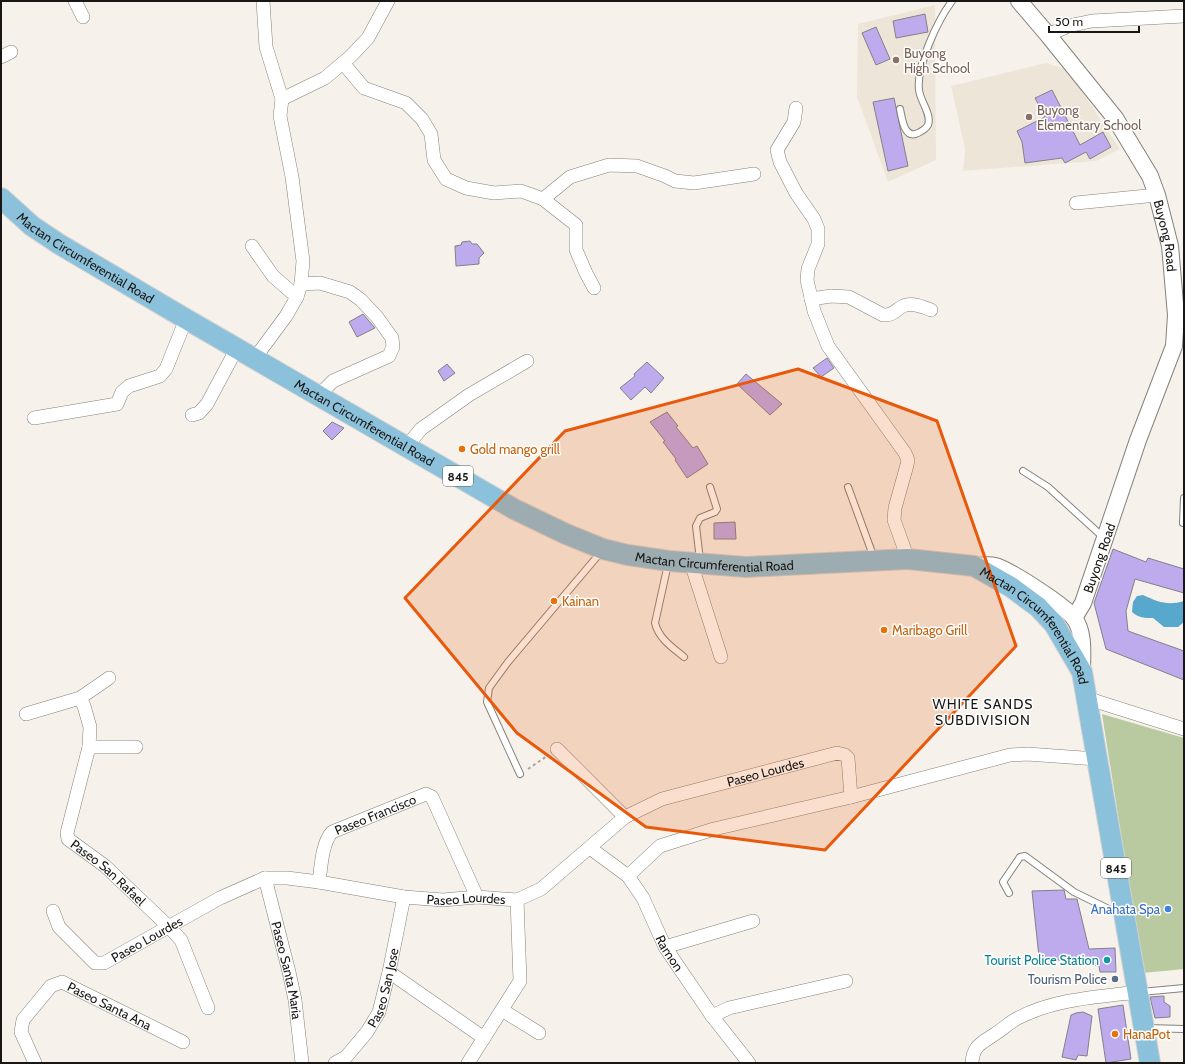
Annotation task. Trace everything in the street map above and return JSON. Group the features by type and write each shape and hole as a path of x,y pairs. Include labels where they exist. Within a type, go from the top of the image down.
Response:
{"main road":[{"name":"Mactan Circumferential Road","path":"1,198 32,226 59,244 186,319 514,509 566,534 604,549 628,555 669,561 746,567 908,559 974,566 1011,587 1038,607 1054,624 1082,672 1150,1063"}],"street":[{"path":"75,1 83,17"},
{"path":"255,358 286,316 297,297 304,261 292,177 280,116 282,99 266,47 263,1"},
{"path":"282,99 325,78 359,49 368,38 388,1"},
{"name":"Buyong Road","path":"1019,1 1115,118 1150,176 1157,195 1170,246 1179,345 1138,440 1106,540 1083,603 1074,618"},
{"path":"1048,35 1068,26 1092,21 1184,16"},
{"path":"343,63 364,88 406,103 422,119 431,134 434,160 446,179 466,188 494,193 521,191 543,199 576,225 576,250 594,288"},
{"path":"796,108 794,122 777,150 780,162 796,193 814,219 818,229 818,244 808,269 807,280 811,299 814,311 828,346 905,453 908,460 895,508 894,520 908,559"},
{"path":"543,199 570,176 609,165 637,166 675,181 694,183 754,174"},
{"path":"1076,203 1157,195"},
{"path":"252,246 273,276 297,297"},
{"path":"300,284 320,284 350,292 361,300 377,317 392,338 393,347 389,356 333,381 319,395"},
{"path":"811,299 831,296 849,297 883,315 888,315 897,311 905,305 916,305 931,310"},
{"path":"34,418 117,404 122,392 129,386 160,376 166,369 186,319"},
{"path":"192,415 200,413 207,404 237,348"},
{"path":"407,446 421,429 469,395 527,361"},
{"path":"696,563 721,657"},
{"path":"974,566 995,566 1014,574 1052,600 1074,618 1082,640 1082,672"},
{"path":"26,714 80,698 109,678"},
{"name":"Paseo San Rafael","path":"80,698 90,727 89,747 67,833 68,839 105,866 181,940 208,1008"},
{"path":"1086,698 1184,729"},
{"path":"89,747 136,747"},
{"path":"557,749 625,817"},
{"name":"Paseo Lourdes","path":"53,911 59,927 95,963 100,964 220,898 265,878 287,878 319,882 404,897 443,900 477,897 517,900 541,889 625,817 662,799 836,753 845,755 848,758 851,797"},
{"path":"628,876 660,846 714,829 851,797 1010,755 1027,754 1097,759"},
{"name":"Paseo Francisco","path":"319,882 325,843 332,832 426,794 432,797 477,897"},
{"name":"Ramon","path":"590,848 628,876 643,898 665,947 712,1016 749,1063"},
{"name":"Paseo Santa Maria","path":"265,878 290,972 295,1000 302,1063"},
{"name":"Paseo San Jose","path":"345,1061 367,1032 379,1012 389,972 404,897"},
{"path":"468,1063 520,981 517,900"},
{"path":"665,947 753,921"},
{"path":"389,972 484,1038"},
{"path":"712,1016 729,1008 846,981"},
{"name":"Paseo Santa Ana","path":"35,1063 21,1032 23,1020 51,986 62,982 183,1042"},
{"path":"972,1063 973,1055 978,1045 1018,1018 1045,1007 1058,1004 1138,992"},
{"path":"502,1010 539,1033"}],"lane":[{"path":"900,108 905,130 908,133 912,135 925,130 929,120 919,89 923,60 931,39 952,1"},
{"path":"1023,470 1048,487 1106,540"},
{"path":"696,563 696,526 700,518 715,512 717,508 710,487"},
{"path":"848,487 876,561"},
{"path":"1183,523 1184,498"},
{"path":"520,774 487,702 489,688 508,662 604,549"},
{"path":"669,561 655,623 657,631 662,638 684,657"},
{"path":"1009,893 1003,882 1020,857 1025,856 1074,892 1124,916"},
{"path":"1138,992 1184,988"},
{"path":"1144,1028 1184,1028"}],"path":[{"path":"520,774 557,749"}],"highlighted area":[{"path":"798,369 937,421 1016,646 825,850 646,827 517,733 405,598 565,431"}],"shaded area":[{"name":"Buyong High School","path":"935,5 936,160 888,182 857,97 858,24"},
{"name":"Buyong Elementary School","path":"1046,63 1068,70 1120,149 1096,161 963,171 965,149 951,86"}],"green space":[{"path":"1102,714 1184,738 1184,969 1143,973"}],"water":[{"path":"1143,595 1153,600 1168,603 1184,601 1184,622 1178,627 1164,627 1153,618 1142,617 1135,614 1132,612 1133,602 1137,596"}],"building":[{"path":"925,14 928,32 896,38 893,21"},
{"path":"876,27 890,59 876,65 862,33"},
{"path":"1052,90 1080,145 1103,132 1111,147 1090,159 1086,152 1065,163 1062,158 1025,163 1022,142 1017,131 1045,117 1035,98"},
{"path":"894,98 908,166 888,171 873,102"},
{"path":"470,241 472,244 477,244 484,253 479,258 479,264 456,266 455,246 461,245 462,242"},
{"path":"363,314 375,328 357,337 349,322"},
{"path":"827,358 834,368 821,377 813,368"},
{"path":"647,362 664,378 651,393 645,387 631,400 620,388 635,376 634,374"},
{"path":"447,364 455,373 444,381 438,371"},
{"path":"746,374 782,404 770,415 737,384"},
{"path":"667,412 678,426 676,427 693,448 697,446 708,464 687,478 675,460 676,459 663,442 665,441 650,422"},
{"path":"332,422 344,428 332,440 323,431"},
{"path":"735,522 736,539 714,539 714,523"},
{"path":"1113,549 1146,562 1148,558 1184,569 1184,593 1135,579 1126,611 1128,631 1184,651 1184,680 1106,649 1094,603"},
{"path":"1064,890 1066,899 1077,899 1089,949 1115,948 1116,972 1100,972 1099,966 1039,957 1032,891"},
{"path":"1164,996 1164,1002 1170,1006 1170,1017 1155,1018 1150,997"},
{"name":"HanaPot","path":"1123,1005 1131,1059 1106,1063 1098,1009"},
{"path":"1083,1012 1092,1016 1087,1056 1078,1055 1076,1060 1062,1057 1071,1015"}],"place":[{"name":"Buyong High School","path":"896,60"},
{"name":"Buyong Elementary School","path":"1029,117"},
{"name":"Gold mango grill","path":"462,449"},
{"name":"Kainan","path":"554,601"},
{"name":"Maribago Grill","path":"884,630"},
{"name":"Anahata Spa","path":"1168,909"},
{"name":"Tourist Police Station","path":"1107,960"},
{"name":"Tourism Police","path":"1115,979"},
{"name":"HanaPot","path":"1115,1034"}],"district":[{"name":"WHITE SANDS SUBDIVISION","path":"983,712"}]}
